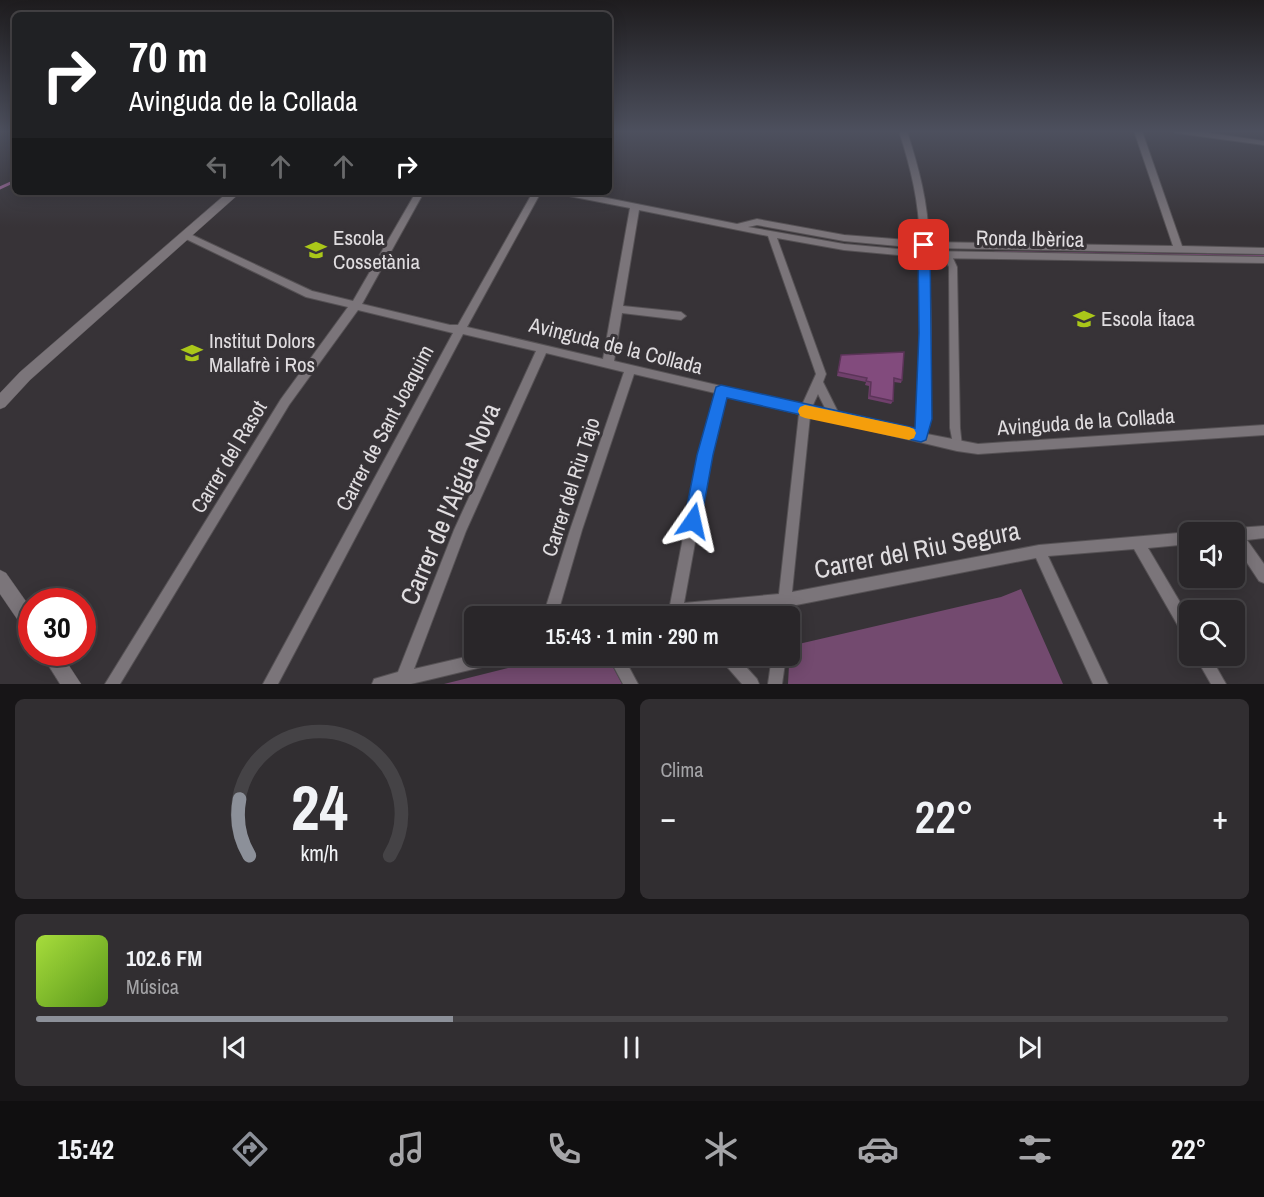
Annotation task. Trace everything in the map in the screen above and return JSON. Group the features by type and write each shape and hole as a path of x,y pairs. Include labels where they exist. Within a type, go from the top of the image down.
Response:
{"street":[{"path":"913,163 917,175 924,250 926,333 924,419 921,436"},
{"path":"1149,163 1179,250"},
{"path":"0,403 26,376 232,195"},
{"name":"Carrer del Rasot","path":"112,684 285,402 363,295 418,195"},
{"name":"Carrer de Sant Joaquim","path":"270,684 460,329 535,195"},
{"name":"Ronda Ibèrica","path":"579,195 844,247 924,250 1264,251"},
{"path":"608,363 635,206"},
{"name":"Ronda Ibèrica","path":"726,225 757,222 948,256 1264,260"},
{"path":"771,233 820,374 805,411 784,606"},
{"name":"Avinguda de la Collada","path":"187,236 309,294 450,329 460,329 543,348 978,450 1264,430"},
{"path":"948,256 953,267 957,446"},
{"path":"618,309 681,316"},
{"name":"Carrer de l'Aigua Nova","path":"402,680 460,530 543,348"},
{"name":"Carrer del Riu Tajo","path":"553,606 630,369"},
{"path":"818,383 836,418"},
{"path":"683,606 705,455 721,391"},
{"path":"1245,534 1264,532"},
{"name":"Carrer del Riu Segura","path":"741,606 785,600 1039,551 1179,539"},
{"path":"1137,542 1179,614"},
{"path":"1245,549 1264,576"},
{"path":"1039,551 1101,684"},
{"path":"0,579 18,605"},
{"path":"380,684 464,665"},
{"path":"59,666 71,684"},
{"path":"621,666 631,684"},
{"path":"736,666 752,684"},
{"path":"775,684 778,666"},
{"path":"1208,666 1219,684"}],"shaded area":[{"path":"994,251 1264,255 1264,257 995,253"},
{"path":"1021,589 1063,684 788,684 789,666 800,666 800,644 1001,597"},
{"path":"516,666 612,666 622,684 444,684"}],"building":[{"path":"904,352 902,380 894,378 893,401 870,396 871,382 866,381 867,378 838,372 841,355"}],"waterway":[{"path":"0,188 12,182"}],"slow traffic":[{"path":"805,411 909,433"}],"place":[{"name":"Escola Cossetània","path":"316,250"},
{"name":"Escola Ítaca","path":"1084,319"},
{"name":"Institut Dolors Mallafrè i Ros","path":"192,353"}],"route":[{"path":"693,521 705,455 721,391 921,436 924,419 926,333 924,245"}]}
